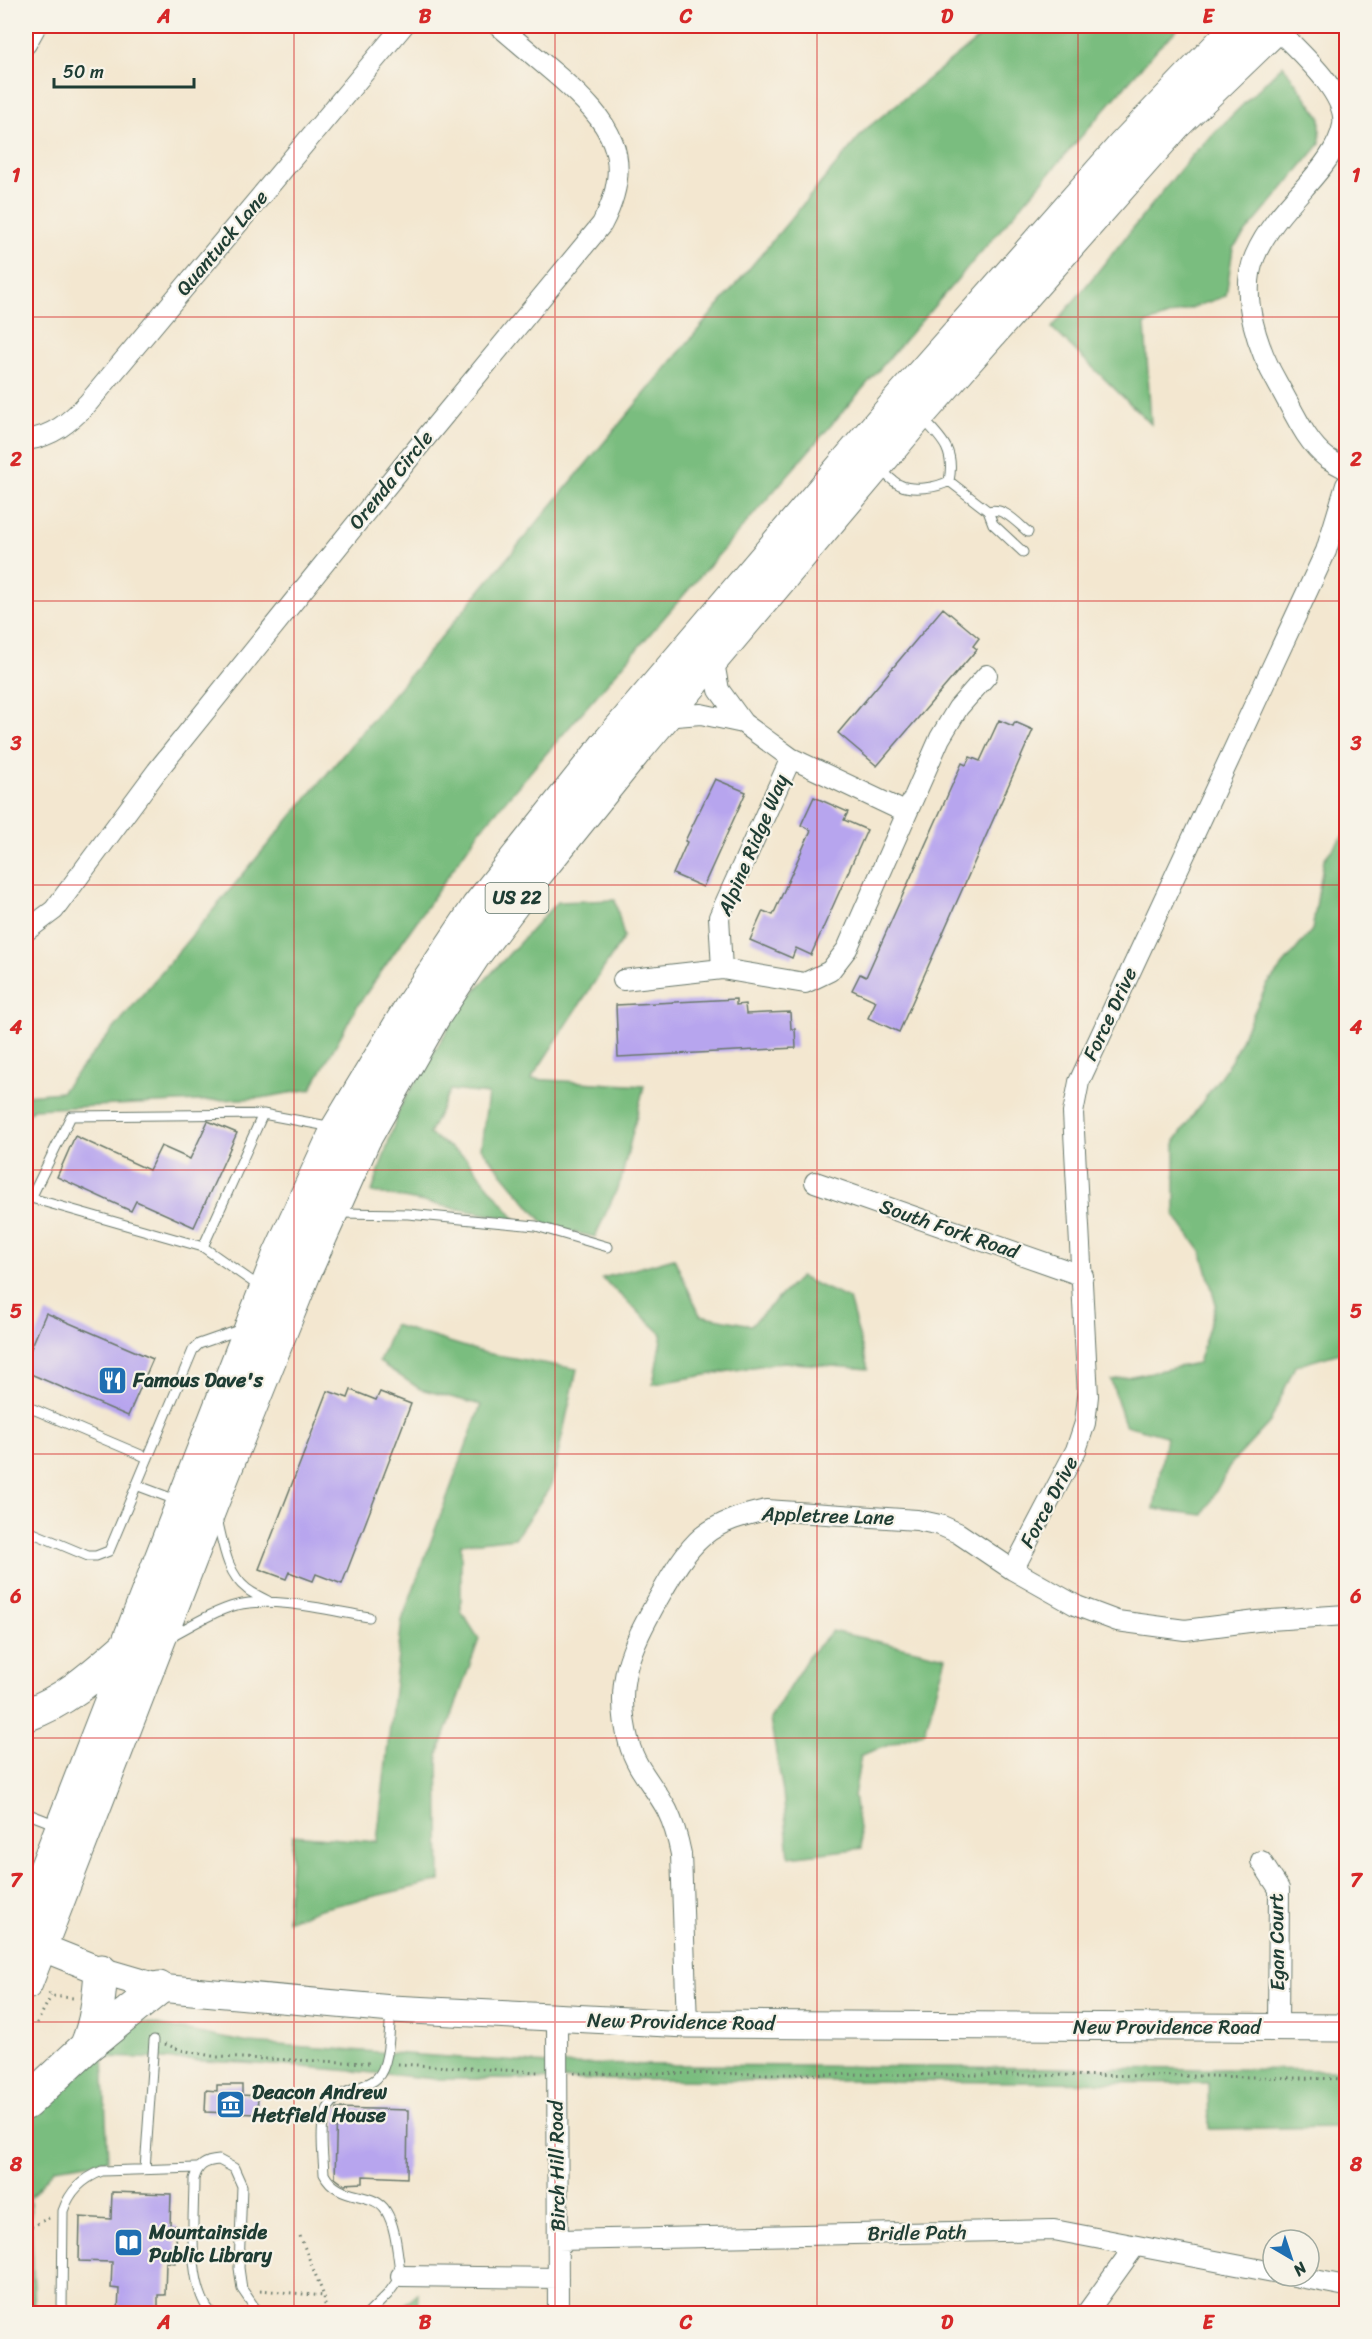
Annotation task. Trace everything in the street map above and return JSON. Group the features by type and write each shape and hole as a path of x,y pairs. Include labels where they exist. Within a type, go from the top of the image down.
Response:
{"highway":[{"name":"US 22","path":"198,1501 265,1290 338,1128 411,1007 477,907 604,748 913,385 1124,146 1239,26"},
{"name":"US 22","path":"31,1917 198,1501 363,1139 432,1019 474,956 530,881 663,717 919,414 1175,124 1276,26"},
{"name":"US 22","path":"42,1990 31,1917 62,1827 124,1668 142,1644"},
{"path":"26,1715 55,1703 73,1692 142,1644"},
{"path":"86,2047 95,2027 101,1971"},
{"path":"26,2103 86,2047 159,1988"}],"street":[{"path":"26,44 36,26"},
{"name":"Quantuck Lane","path":"26,440 47,436 62,427 88,403 403,26"},
{"name":"Orenda Circle","path":"26,931 54,910 157,771 607,216 617,187 618,167 607,129 596,112 582,98 499,26"},
{"path":"1276,26 1334,93 1344,108 1343,125 1327,159 1277,219 1254,258 1250,290 1253,323 1259,347 1269,370 1309,437 1326,457 1347,469"},
{"name":"Force Drive","path":"1013,1570 1076,1450 1088,1396 1073,1113 1079,1082 1326,551 1347,485"},
{"name":"Alpine Ridge Way","path":"713,657 719,690 743,723 791,758 907,813"},
{"path":"623,980 722,969 805,983 830,971 847,949 940,738 958,708 987,675"},
{"name":"Alpine Ridge Way","path":"663,717 701,714 743,723"},
{"name":"Alpine Ridge Way","path":"722,969 719,918 791,758"},
{"name":"South Fork Road","path":"815,1182 1083,1276"},
{"name":"Appletree Lane","path":"687,2024 682,1870 679,1846 666,1810 638,1767 630,1744 622,1698 629,1654 666,1584 686,1555 703,1536 721,1524 743,1515 766,1510 917,1520 939,1525 958,1533 1013,1570 1077,1606 1117,1621 1157,1628 1185,1630 1257,1621 1347,1615"},
{"name":"Egan Court","path":"1262,1861 1279,1888 1278,2027"},
{"name":"New Providence Road","path":"31,1917 101,1971 159,1988 392,2008 687,2024 1347,2028"},
{"name":"Birch Hill Road","path":"557,2018 558,2313"},
{"name":"Bridle Path","path":"558,2240 1054,2230 1261,2270"},
{"path":"1086,2313 1135,2246"},
{"path":"401,2276 558,2278"},
{"path":"1321,2281 1347,2286"}],"lane":[{"path":"919,414 941,437 950,454 949,481"},
{"path":"876,466 900,485 916,488 949,481"},
{"path":"949,481 988,511 993,524 1023,552"},
{"path":"988,511 994,509 1002,511 1028,532"},
{"path":"265,1290 202,1247 31,1198 71,1116 263,1114 338,1128"},
{"path":"202,1247 263,1114"},
{"path":"330,1212 408,1214 536,1226 608,1247"},
{"path":"26,1530 88,1556 104,1554 111,1548 194,1350 199,1344 252,1325"},
{"path":"26,1406 148,1458"},
{"path":"136,1485 198,1501 226,1553 234,1575 246,1589 268,1601"},
{"path":"142,1644 227,1608 249,1603 268,1601 369,1617"},
{"path":"26,1813 62,1827"},
{"path":"368,2313 388,2294 401,2276 391,2220 385,2209 377,2202 332,2187 324,2174 322,2121 325,2111 342,2094 376,2079 385,2064 392,2008"},
{"path":"145,2169 154,2040"},
{"path":"64,2313 62,2309 63,2211 68,2198 77,2186 89,2176 102,2171 197,2168 210,2160 219,2160 234,2168 242,2186 239,2268 242,2289 259,2313"},
{"path":"197,2168 194,2179 195,2279 200,2295 212,2313"}],"path":[{"path":"37,2024 42,1990 80,1999"},
{"path":"154,2040 181,2050 218,2057 556,2073 1206,2076 1347,2079"},
{"path":"26,2229 63,2211"},
{"path":"300,2236 324,2296 326,2313"},
{"path":"242,2289 324,2296"}],"green space":[{"path":"994,26 1181,26 1158,48 480,830 358,1005 311,1089 261,1098 33,1109 26,1117 26,1095 61,1092 866,129"},
{"path":"1283,65 1320,117 1320,144 1233,248 1226,296 1145,324 1151,424 1052,328 1193,154"},
{"path":"1346,832 1346,1255 1340,1353 1295,1366 1270,1422 1231,1464 1203,1515 1154,1509 1166,1436 1125,1425 1111,1380 1198,1363 1216,1304 1202,1253 1175,1216 1175,1141 1231,1061 1267,985 1312,930 1324,859"},
{"path":"615,900 624,937 531,1079 644,1086 621,1180 595,1237 546,1226 481,1148 488,1094 450,1090 429,1134 466,1158 516,1220 372,1192 400,1107 464,1003 557,902"},
{"path":"674,1258 700,1315 751,1325 800,1277 849,1299 868,1369 783,1362 653,1384 662,1334 602,1278"},
{"path":"394,1325 485,1353 577,1369 551,1486 515,1538 461,1544 461,1611 479,1639 438,1755 440,1881 320,1909 287,1921 293,1835 377,1842 402,1620 481,1405 420,1389 379,1362"},
{"path":"832,1631 946,1657 925,1732 861,1755 854,1796 862,1848 789,1857 783,1792 770,1719 808,1657"},
{"path":"132,2020 249,2043 549,2064 1346,2070 1346,2127 1209,2129 1208,2083 435,2079 269,2065 103,2057 108,2160 55,2168 30,2198 35,2313 26,2314 26,2123"},
{"path":"418,2293 417,2313 394,2313"}],"building":[{"path":"943,608 979,638 973,646 977,649 877,766 838,733"},
{"path":"999,720 1013,726 1015,722 1033,730 899,1032 868,1018 876,1001 852,990 860,974 866,977 962,763 966,765 970,757 980,761"},
{"path":"715,779 746,792 703,887 673,874 687,842 685,841"},
{"path":"814,797 848,812 844,820 867,830 811,955 796,948 792,958 750,940 763,911 773,915 811,830 801,825"},
{"path":"736,999 736,1005 745,1004 746,1014 790,1012 791,1029 795,1029 796,1048 618,1057 616,1005"},
{"path":"208,1121 237,1133 194,1227 136,1201 131,1211 57,1177 75,1136 149,1170 161,1146 190,1159"},
{"path":"46,1313 153,1359 128,1416 26,1372 26,1360"},
{"path":"351,1390 376,1400 380,1392 411,1404 342,1584 316,1574 313,1581 289,1572 286,1579 259,1569 328,1391 348,1398"},
{"name":"Deacon Andrew Hetfield House","path":"217,2085 242,2085 242,2095 258,2096 257,2114 205,2112 206,2090 217,2091"},
{"path":"337,2108 408,2110 407,2178 363,2176 363,2183 343,2184 335,2178"},
{"name":"Mountainside Public Library","path":"112,2192 171,2194 170,2226 177,2226 175,2263 166,2262 165,2295 158,2295 158,2313 118,2313 119,2289 111,2288 112,2262 79,2261 80,2217 111,2219"}],"place":[{"name":"Famous Dave's","path":"112,1380"},
{"name":"Deacon Andrew Hetfield House","path":"231,2104"},
{"name":"Mountainside Public Library","path":"128,2243"}]}
